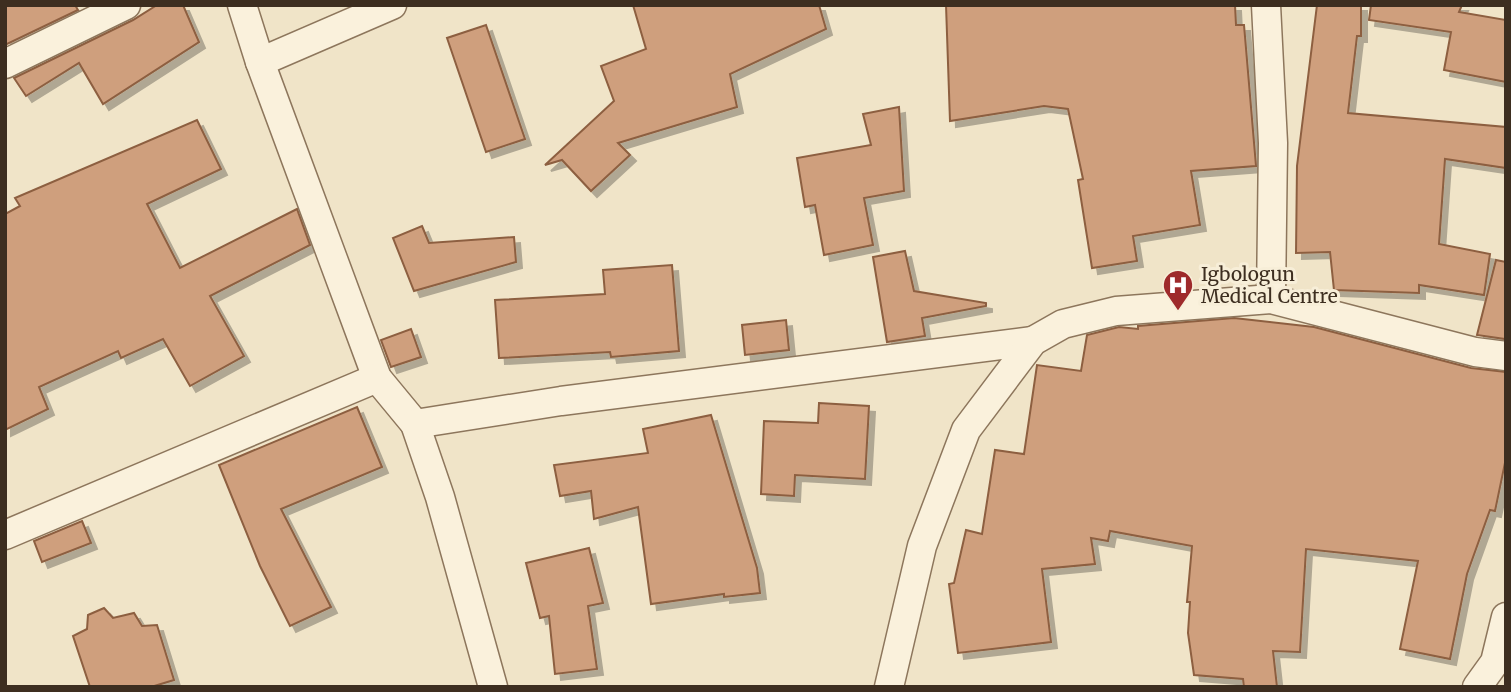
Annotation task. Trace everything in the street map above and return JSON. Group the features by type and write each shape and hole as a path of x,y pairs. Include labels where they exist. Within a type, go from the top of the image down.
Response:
{"street":[{"path":"5,64 126,5"},
{"path":"242,5 260,62 377,378 415,424 440,497 493,687"},
{"path":"260,62 392,5"},
{"path":"1266,5 1273,143 1270,299"},
{"path":"415,424 561,401 1033,341 1063,324 1116,311 1270,299 1475,352 1506,356"},
{"path":"890,687 922,547 966,430 1033,341"},
{"path":"5,535 377,378"},
{"path":"1477,687 1501,665 1506,617"}],"building":[{"path":"5,5 75,5 78,10 5,45"},
{"path":"157,5 183,5 199,42 103,104 79,63 26,96 14,78 133,20"},
{"path":"633,5 819,5 826,29 730,74 737,107 618,143 630,155 591,191 562,160 545,165 614,101 601,66 646,49"},
{"path":"946,5 1235,5 1236,25 1244,25 1256,166 1191,171 1200,225 1133,236 1137,261 1092,268 1078,180 1083,179 1068,109 1044,106 950,121"},
{"path":"1317,5 1361,5 1361,36 1357,36 1348,113 1506,127 1506,168 1445,159 1439,244 1490,254 1484,295 1419,285 1419,293 1334,290 1330,252 1296,253 1297,166"},
{"path":"1371,5 1462,5 1459,12 1506,20 1506,82 1444,70 1451,32 1369,20"},
{"path":"486,25 525,139 486,152 447,38"},
{"path":"899,107 904,191 864,198 873,245 824,255 815,205 805,207 797,158 871,145 863,114"},
{"path":"197,120 221,169 147,204 180,268 297,209 310,245 210,296 244,356 190,386 163,339 121,358 118,351 39,387 48,409 5,430 5,214 20,206 15,198"},
{"path":"422,226 429,243 514,237 516,262 414,291 393,238"},
{"path":"905,251 914,291 986,303 986,306 922,318 925,336 887,342 873,257"},
{"path":"1496,260 1506,262 1505,339 1477,335"},
{"path":"672,265 679,351 611,357 610,352 499,358 495,300 605,294 603,270"},
{"path":"1234,318 1314,327 1471,368 1506,372 1506,458 1495,511 1490,510 1467,574 1450,659 1400,649 1418,561 1306,549 1300,652 1273,651 1277,687 1244,687 1243,679 1194,675 1188,633 1190,602 1187,602 1192,546 1110,531 1108,541 1091,538 1095,564 1042,569 1051,642 958,653 949,584 954,583 966,530 982,534 995,450 1024,454 1037,365 1081,371 1087,335 1119,327 1138,329 1138,326"},
{"path":"786,320 789,350 745,355 742,325"},
{"path":"411,329 421,357 391,367 381,340"},
{"path":"819,403 869,406 865,479 795,475 794,496 761,494 764,421 818,423"},
{"path":"357,407 382,467 281,509 331,607 290,626 260,566 219,465"},
{"path":"711,415 757,568 760,593 724,597 724,594 651,604 638,507 594,519 591,491 560,496 554,465 648,453 643,429"},
{"path":"82,521 91,543 42,562 34,541"},
{"path":"589,548 603,603 588,606 597,669 555,674 549,616 540,618 526,563"},
{"path":"104,608 113,618 134,613 142,626 157,625 174,680 151,687 90,687 73,636 87,629 88,615"}],"place":[{"name":"Igbologun Medical Centre","path":"1178,312"}]}
